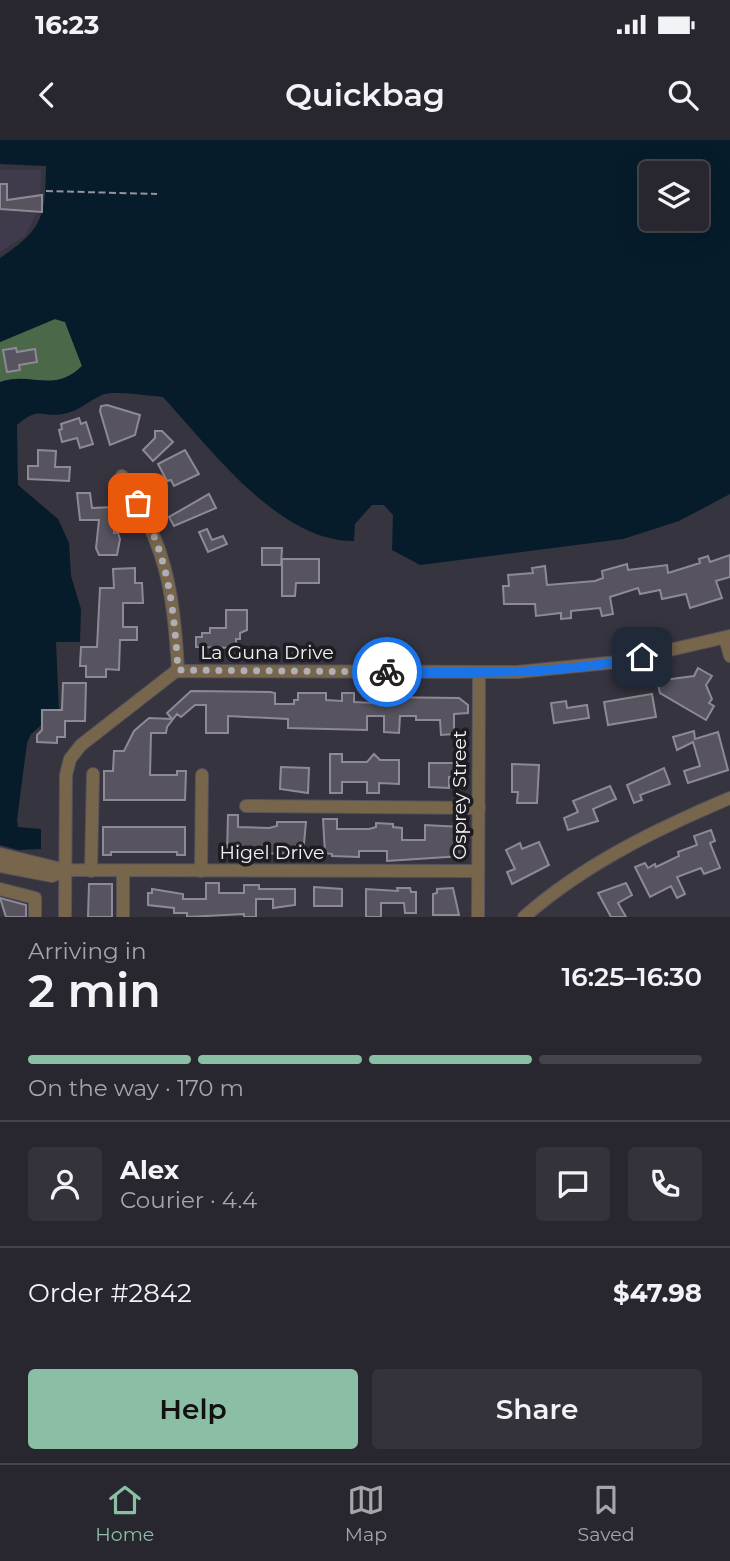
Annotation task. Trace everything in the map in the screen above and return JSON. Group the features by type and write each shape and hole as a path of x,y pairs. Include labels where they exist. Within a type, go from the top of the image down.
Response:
{"street":[{"path":"122,476 146,518 165,565 173,604 178,670"},
{"path":"727,637 730,656"},
{"name":"La Guna Drive","path":"65,917 66,775 73,754 168,674 178,670 479,673 618,663 727,637"},
{"name":"Osprey Street","path":"478,917 479,673"},
{"path":"91,870 93,774"},
{"path":"201,871 202,775"},
{"path":"524,917 593,866 730,798"},
{"path":"246,806 479,808"},
{"path":"0,854 65,870"},
{"path":"0,866 52,876 65,870"},
{"name":"Higel Drive","path":"65,870 478,871"},
{"path":"123,871 123,917"},
{"path":"0,889 35,898 35,917"}],"path":[{"path":"46,191 157,194"}],"shaded area":[{"path":"0,170 41,170 40,207 25,236 0,252"}],"green space":[{"path":"55,319 65,322 82,366 62,379 52,381 22,379 0,382 0,342"}],"water":[{"path":"0,140 730,140 730,494 679,521 623,539 420,565 392,550 393,515 384,505 372,505 355,524 354,541 326,537 299,526 248,488 163,397 107,394 68,413 31,415 17,425 18,485 58,519 69,543 71,576 81,609 80,642 56,642 59,710 31,734 27,743 17,820 18,827 41,829 41,849 18,850 0,845 0,382 11,379 62,379 82,366 65,322 55,319 0,342 0,258 26,238 39,220 45,197 46,166 0,164"}],"building":[{"path":"0,184 7,184 7,200 42,195 42,212 0,209"},
{"path":"16,348 17,352 35,349 37,362 19,365 20,370 7,372 3,350"},
{"path":"107,405 140,415 135,435 110,445 100,411 101,406"},
{"path":"79,418 81,424 86,422 93,444 80,448 77,438 62,442 59,430 62,429 61,424"},
{"path":"155,431 162,431 173,442 153,461 143,450 155,438"},
{"path":"38,450 56,451 55,467 70,467 69,481 28,479 28,466 38,466"},
{"path":"185,450 199,474 174,486 171,480 167,481 158,464"},
{"path":"77,493 90,493 92,508 114,507 114,533 118,533 120,539 117,555 99,555 96,548 99,520 80,520"},
{"path":"209,494 216,508 174,526 169,517"},
{"path":"207,529 212,540 223,536 227,544 208,552 199,532"},
{"path":"262,548 282,548 281,565 262,565"},
{"path":"730,555 730,577 716,581 722,598 690,608 686,594 662,599 660,590 640,594 638,588 610,597 613,614 602,616 600,608 571,611 571,618 561,619 561,613 536,616 535,604 504,604 503,586 509,586 508,575 533,573 532,568 545,566 547,585 595,581 603,578 602,571 627,564 628,570 667,565 668,573 700,563 699,559 708,556 710,562"},
{"path":"282,559 319,559 319,583 296,583 295,596 282,596"},
{"path":"135,568 135,583 142,583 143,603 123,603 123,627 137,627 137,640 120,640 119,670 106,669 106,677 86,677 86,666 80,666 81,647 97,647 100,588 114,588 113,569"},
{"path":"226,610 247,610 247,630 240,633 240,639 236,639 236,648 196,647 196,637 202,637 202,633 210,633 210,628 226,628"},
{"path":"698,668 712,676 706,685 712,699 709,703 714,706 706,720 660,693 658,685 664,684 663,680 694,676"},
{"path":"63,683 86,683 85,721 65,721 65,737 57,737 57,743 37,742 37,735 42,730 42,710 62,710"},
{"path":"191,691 270,692 275,693 275,704 294,704 294,700 298,700 298,693 326,693 326,700 342,701 342,693 354,693 354,702 374,703 374,697 459,698 468,705 468,713 454,714 454,734 441,735 440,720 416,720 416,716 400,716 399,733 384,732 384,716 367,716 367,730 288,728 288,719 228,716 228,733 206,733 206,705 195,705 181,717 177,714 167,727 166,733 151,733 150,775 177,775 177,771 186,771 185,800 104,800 104,771 113,771 114,751 124,751 134,731 149,718 172,719 167,713"},
{"path":"652,694 656,717 608,725 604,702"},
{"path":"566,701 567,708 587,705 589,718 554,723 551,703"},
{"path":"694,731 695,739 718,732 728,770 688,783 684,771 700,766 693,742 677,750 673,737"},
{"path":"330,754 342,754 342,762 367,762 374,754 380,760 399,760 399,784 379,783 379,793 367,793 367,782 342,782 342,793 330,793"},
{"path":"429,763 455,763 455,777 449,777 449,788 429,787"},
{"path":"512,764 539,765 537,803 517,803 518,792 512,792"},
{"path":"281,767 309,768 308,793 280,789"},
{"path":"664,768 670,784 640,795 642,800 634,803 627,785"},
{"path":"610,786 616,799 593,809 598,821 568,830 564,818 578,812 573,801"},
{"path":"228,815 238,815 238,827 269,828 277,826 277,822 306,822 303,854 227,853"},
{"path":"323,819 337,819 337,829 369,829 376,827 376,823 393,824 393,827 402,828 402,840 425,840 425,825 462,827 462,856 387,861 387,851 359,851 359,857 332,856 325,853"},
{"path":"103,827 185,827 185,855 177,855 177,852 111,852 111,855 103,855"},
{"path":"711,830 715,841 710,843 720,868 704,874 701,868 677,877 685,894 677,898 671,886 650,897 635,867 645,863 648,868 655,864 656,867 679,856 678,852 697,845 694,836"},
{"path":"539,842 549,865 512,884 507,872 515,869 506,850 520,843 522,849"},
{"path":"206,883 219,883 219,893 244,893 244,885 259,885 259,889 295,889 295,905 273,908 273,899 256,899 256,917 244,917 244,914 187,917 187,913 174,913 174,908 148,905 148,893 152,893 152,889 183,894 183,899 206,899"},
{"path":"626,883 632,895 618,903 626,917 611,917 598,893"},
{"path":"89,884 112,884 112,917 88,917"},
{"path":"314,887 342,889 342,906 314,906"},
{"path":"397,888 410,888 411,892 416,892 416,913 405,913 404,903 381,903 381,917 366,917 366,889 398,891"},
{"path":"453,888 459,915 433,915 433,894 437,893 437,889"},
{"path":"0,898 26,905 26,917 6,917"}],"way so far":[{"path":"138,503 155,537 169,579 178,670 387,672"}],"route":[{"path":"387,672 517,672 618,663 642,657"}]}
